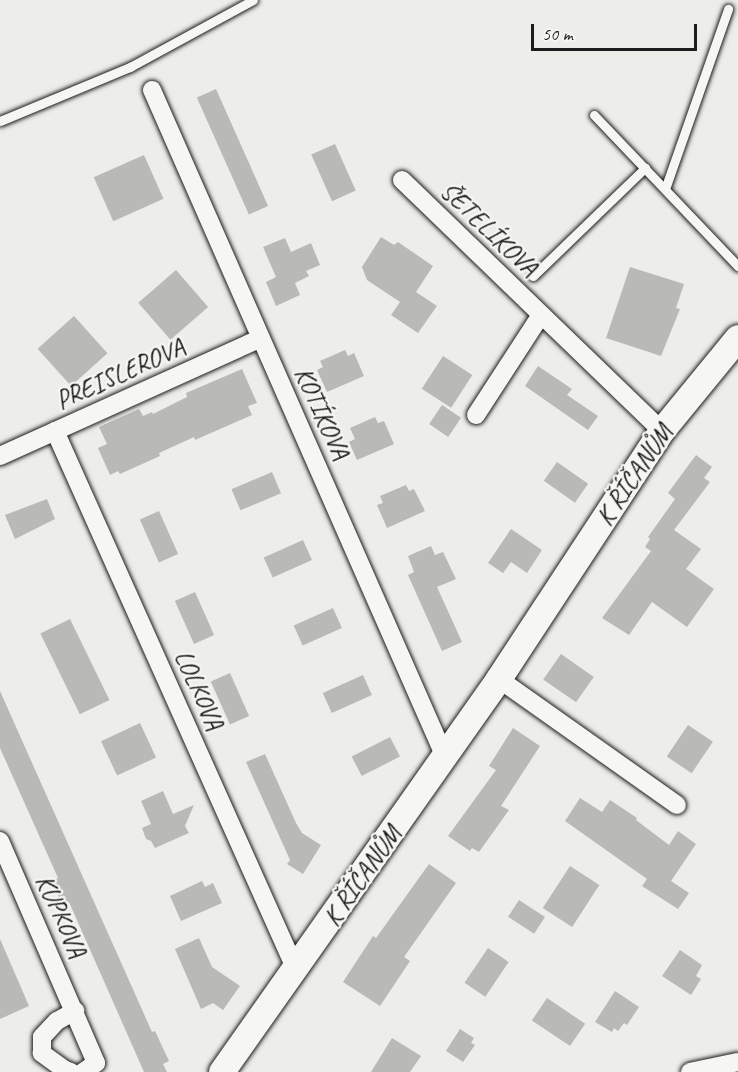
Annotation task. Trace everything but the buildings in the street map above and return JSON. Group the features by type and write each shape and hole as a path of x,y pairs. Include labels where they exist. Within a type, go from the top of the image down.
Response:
{"street":[{"name":"KOTÍKOVA","path":"152,90 445,757"},
{"name":"ŠETELÍKOVA","path":"402,180 662,430"},
{"name":"ŠETELÍKOVA","path":"476,415 541,315"},
{"name":"PREISLEROVA","path":"0,456 261,338"},
{"name":"K ŘÍČANŮM","path":"222,1072 499,679 662,430 738,338"},
{"name":"LOLKOVA","path":"55,431 296,970"},
{"path":"499,679 677,804"},
{"name":"KUPKOVA","path":"0,841 96,1063 82,1072"},
{"path":"71,1072 42,1053 42,1037 57,1021 75,1011"},
{"path":"690,1072 738,1062"}],"lane":[{"path":"0,121 74,92 138,63 252,0"},
{"path":"665,189 728,9"},
{"path":"594,115 738,266"},
{"path":"533,276 645,168"}]}
